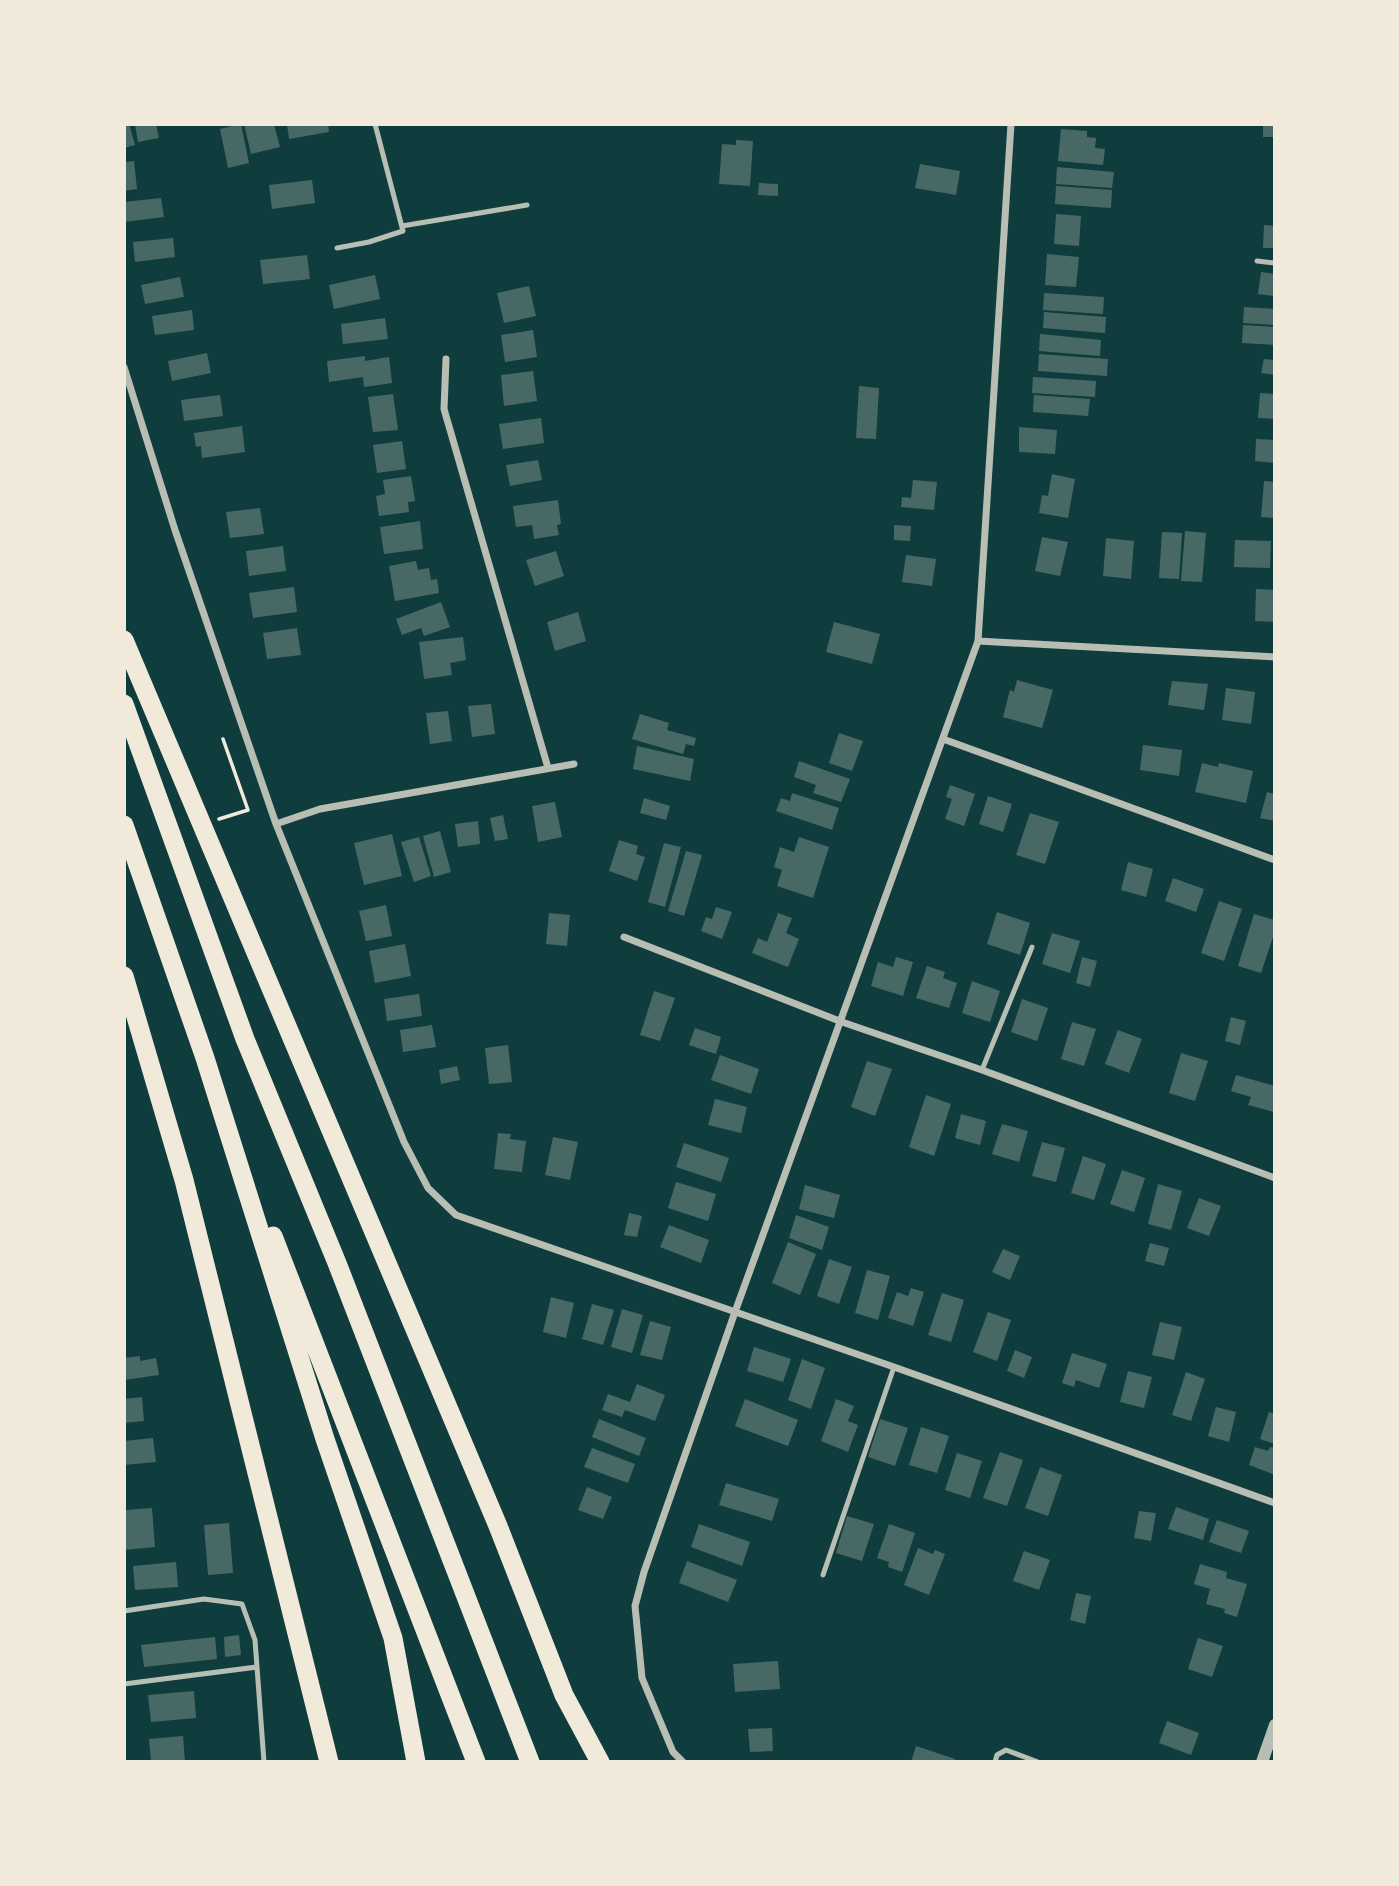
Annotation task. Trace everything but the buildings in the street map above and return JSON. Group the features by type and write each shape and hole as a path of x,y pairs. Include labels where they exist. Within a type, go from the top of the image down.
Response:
{"highway":[{"path":"124,640 498,1526 564,1695 600,1762"},
{"path":"124,704 245,1040 337,1263 530,1762"},
{"path":"124,825 205,1058 325,1439 393,1638 416,1762"},
{"path":"124,976 184,1180 329,1762"},
{"path":"205,1058 476,1762"}],"street":[{"path":"683,1762 673,1752 642,1678 635,1606 644,1572 735,1312 978,641 1011,124"},
{"path":"446,359 444,409 548,768"},
{"path":"124,367 175,530 276,824 404,1142 428,1188 456,1215 1275,1503"},
{"path":"978,641 1275,657"},
{"path":"943,739 1275,860"},
{"path":"276,824 320,809 575,764"},
{"path":"624,937 842,1022 982,1070 1275,1178"},
{"path":"1262,1762 1275,1725"}],"lane":[{"path":"337,248 369,242 403,231 375,124"},
{"path":"402,226 527,205"},
{"path":"1257,261 1275,263"},
{"path":"982,1070 1032,947"},
{"path":"823,1576 894,1367"},
{"path":"124,1611 204,1598 242,1604 255,1640 264,1762"},
{"path":"124,1684 257,1667"},
{"path":"995,1762 997,1755 1006,1750 1038,1762"}]}
